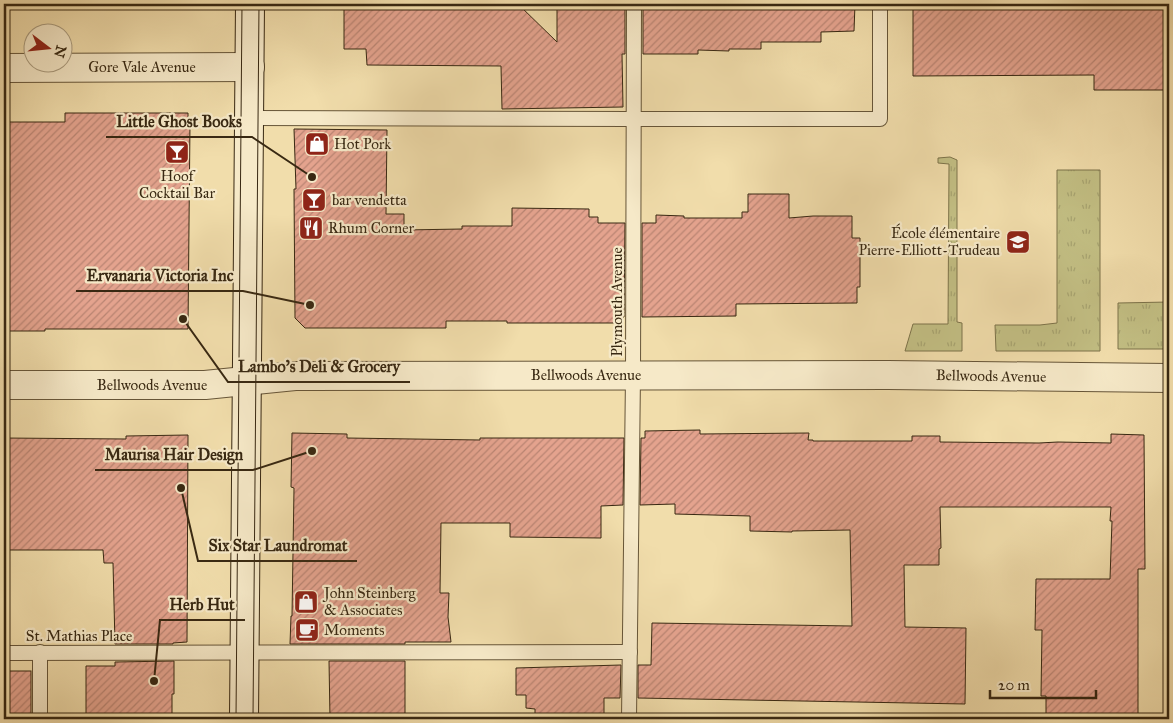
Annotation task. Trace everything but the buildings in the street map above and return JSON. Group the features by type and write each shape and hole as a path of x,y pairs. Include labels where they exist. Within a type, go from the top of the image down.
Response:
{"street":[{"path":"244,719 250,4"},
{"name":"Gore Vale Avenue","path":"4,68 250,67"},
{"name":"Bellwoods Avenue","path":"4,385 205,385 295,376 897,375 1169,378"}],"lane":[{"name":"Plymouth Avenue","path":"629,719 633,375 634,4"},
{"path":"249,118 880,119 880,4"},
{"name":"St. Mathias Place","path":"4,652 630,652"},
{"path":"40,652 40,719"}],"green space":[{"path":"950,157 957,160 957,322 962,323 962,351 905,351 913,324 948,324 949,164 938,163 938,158"},
{"path":"1057,170 1100,170 1100,351 996,351 995,325 1057,323"},
{"path":"1169,302 1169,349 1118,349 1118,303"}],"tram line":[{"path":"236,719 242,4"},
{"path":"253,719 259,4"}],"place":[{"name":"Hot Pork","path":"317,144"},
{"name":"Hoof Cocktail Bar","path":"177,152"},
{"name":"Little Ghost Books","path":"312,177"},
{"name":"bar vendetta","path":"314,200"},
{"name":"Rhum Corner","path":"311,228"},
{"name":"École élémentaire Pierre-Elliott-Trudeau","path":"1018,242"},
{"name":"Ervanaria Victoria Inc","path":"310,305"},
{"name":"Lambo’s Deli & Grocery","path":"183,319"},
{"name":"Maurisa Hair Design","path":"312,451"},
{"name":"Six Star Laundromat","path":"181,488"},
{"name":"John Steinberg & Associates","path":"306,602"},
{"name":"Moments","path":"307,630"},
{"name":"Herb Hut","path":"154,681"}]}
